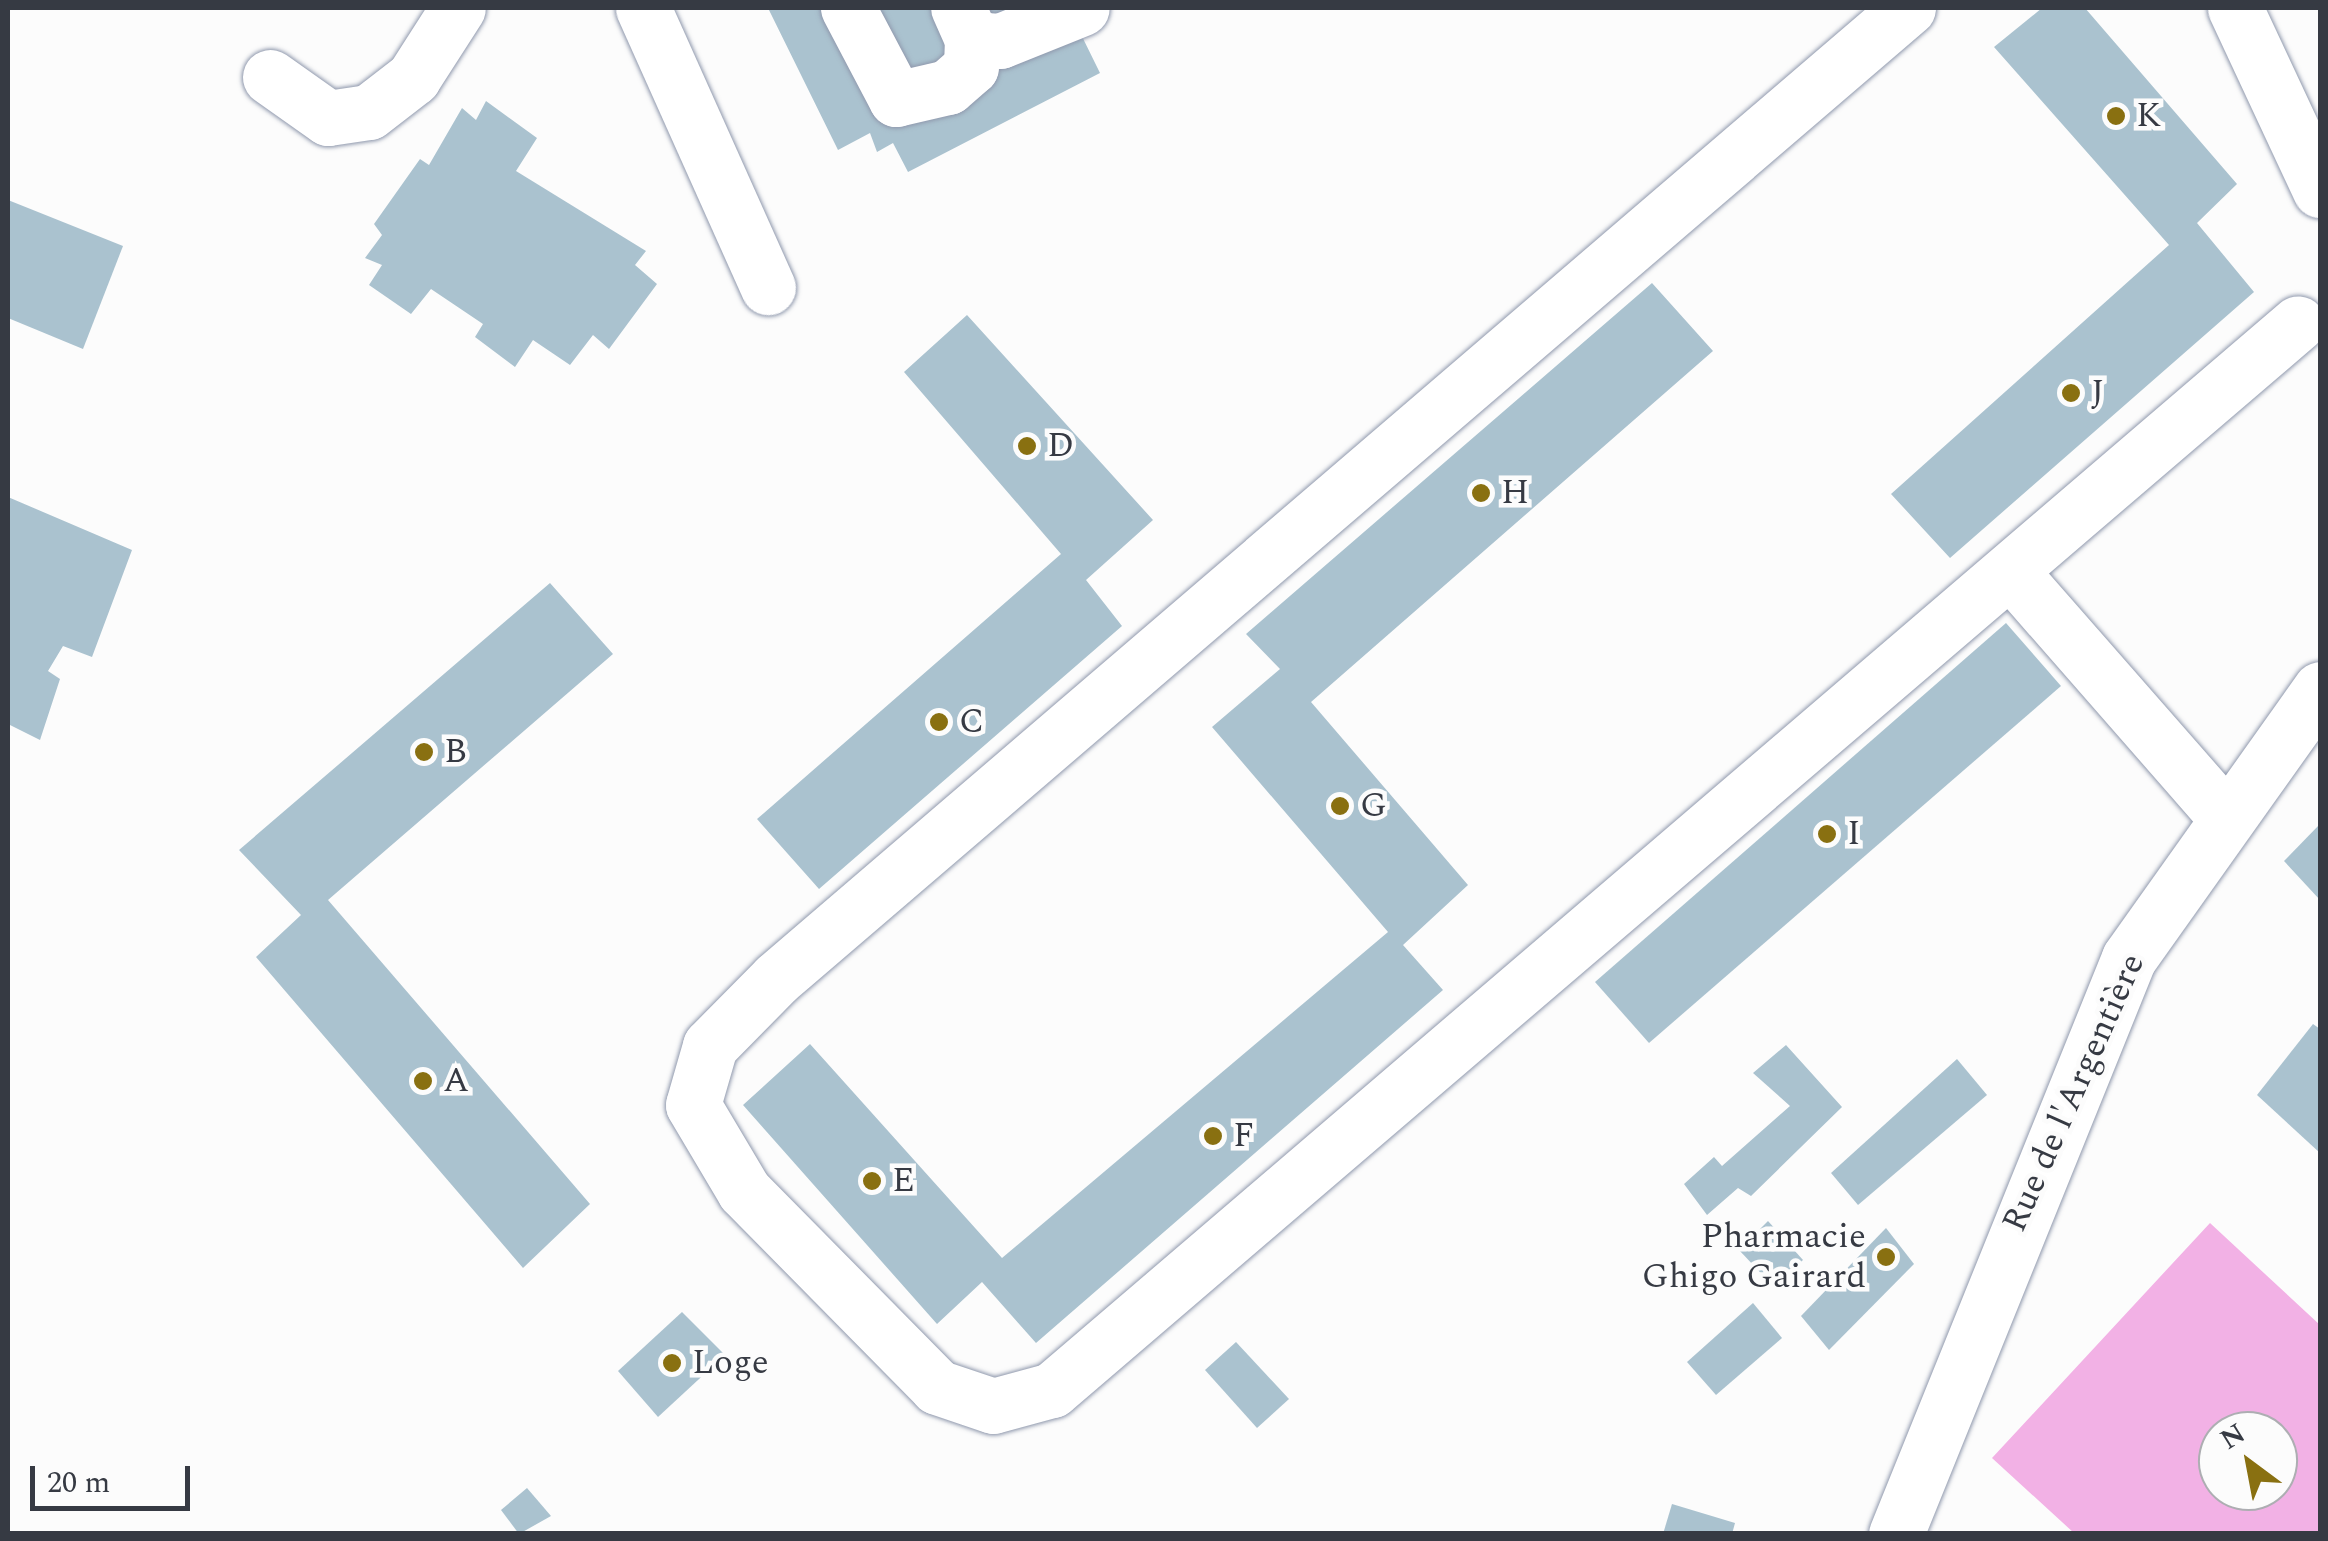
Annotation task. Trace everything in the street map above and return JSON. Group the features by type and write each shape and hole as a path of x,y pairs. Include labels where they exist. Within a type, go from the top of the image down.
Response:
{"street":[{"path":"270,78 328,118 369,112 414,78 458,8"},
{"path":"643,8 768,286"},
{"path":"848,8 896,99 948,87 971,67 965,23"},
{"path":"965,23 1000,40 1082,8"},
{"path":"1908,8 776,979 710,1046 693,1105 744,1191 936,1387 994,1406 1052,1390 2012,574 2298,323"},
{"path":"2235,8 2320,190"},
{"path":"2012,574 2225,816"},
{"name":"Rue de l'Argentière","path":"1896,1534 2129,958 2225,816 2320,689"}],"shaded area":[{"path":"2210,1223 2320,1325 2320,1533 2074,1533 1992,1458"}],"building":[{"path":"768,8 1068,8 1100,73 908,172 893,143 877,152 870,133 838,150"},
{"path":"2042,8 2085,8 2237,184 2197,223 2254,292 1950,558 1891,494 2169,245 1994,47"},
{"path":"486,101 537,138 516,171 646,251 635,265 657,284 609,349 593,335 570,365 533,340 515,367 475,337 483,324 431,289 411,314 369,285 382,265 365,258 382,235 374,224 420,159 429,165 462,108 476,120"},
{"path":"8,200 123,246 83,349 8,318"},
{"path":"1652,283 1713,351 1311,702 1468,885 1403,945 1443,990 1036,1343 982,1282 937,1324 743,1105 810,1044 1002,1258 1388,932 1212,727 1280,669 1246,634"},
{"name":"C","path":"967,315 1153,520 1086,580 1122,626 819,889 757,819 1061,554 904,372"},
{"path":"8,497 132,550 92,657 63,646 48,671 60,679 40,740 8,724"},
{"path":"550,583 613,654 328,900 590,1204 523,1268 256,957 301,915 239,850"},
{"name":"I","path":"2006,623 2061,686 1649,1043 1595,982"},
{"path":"2320,824 2320,900 2284,861"},
{"path":"2313,1024 2320,1029 2320,1153 2257,1095"},
{"path":"1786,1045 1842,1107 1751,1196 1738,1188 1707,1215 1684,1184 1714,1157 1722,1166 1790,1106 1753,1073"},
{"path":"1957,1059 1987,1095 1858,1205 1831,1173"},
{"path":"1768,1221 1803,1260 1773,1286 1739,1250"},
{"path":"1886,1228 1914,1264 1829,1350 1801,1316"},
{"path":"1753,1303 1782,1338 1716,1395 1687,1362"},
{"name":"Loge","path":"682,1312 725,1355 658,1417 618,1371"},
{"path":"1236,1342 1289,1399 1257,1428 1205,1370"},
{"path":"527,1488 551,1516 519,1534 501,1510"},
{"path":"1672,1504 1735,1523 1732,1534 1663,1534"}],"place":[{"name":"K","path":"2116,116"},
{"name":"J","path":"2071,393"},
{"name":"D","path":"1027,446"},
{"name":"H","path":"1481,493"},
{"name":"C","path":"939,722"},
{"name":"B","path":"424,752"},
{"name":"G","path":"1340,806"},
{"name":"I","path":"1827,834"},
{"name":"A","path":"423,1081"},
{"name":"F","path":"1213,1136"},
{"name":"E","path":"872,1181"},
{"name":"Pharmacie Ghigo Gairard","path":"1886,1257"},
{"name":"Loge","path":"672,1363"}]}
